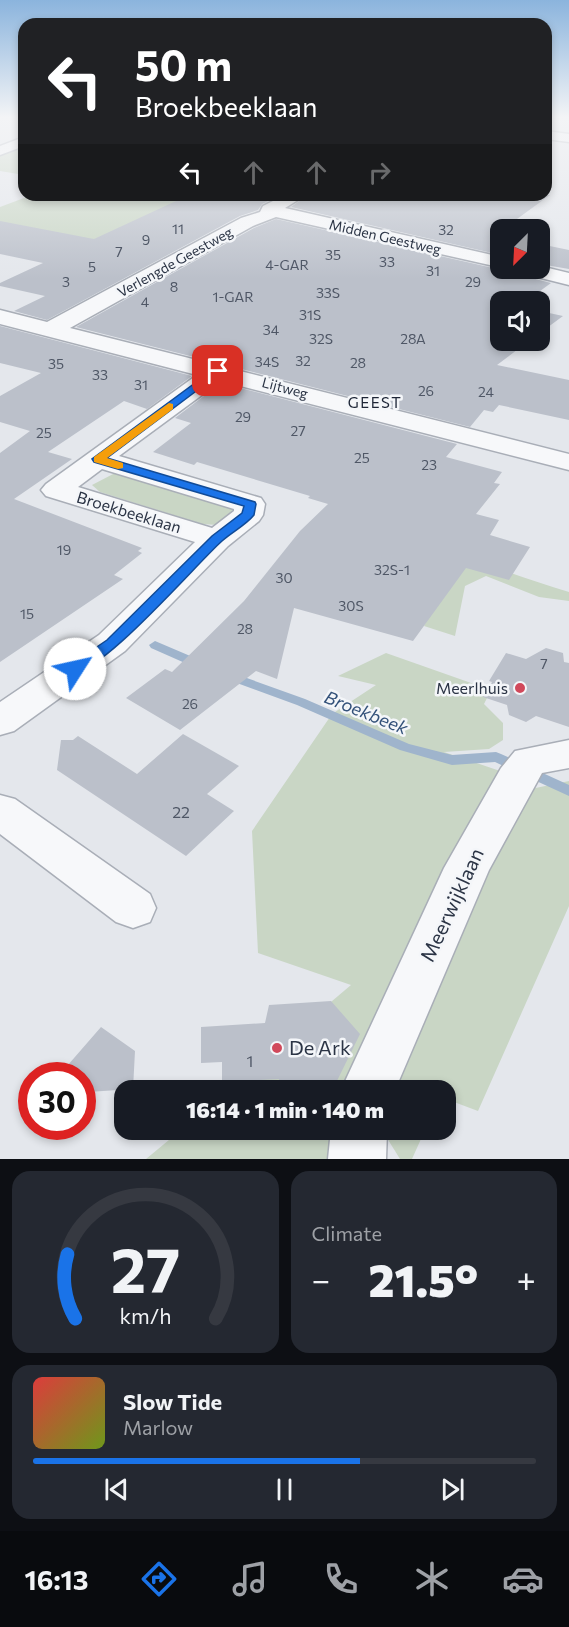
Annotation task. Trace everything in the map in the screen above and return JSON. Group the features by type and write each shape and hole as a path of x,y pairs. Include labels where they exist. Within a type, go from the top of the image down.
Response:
{"street":[{"name":"Verlengde Geestweg","path":"51,329 247,222 269,215 269,210 286,201"},
{"name":"Midden Geestweg","path":"269,210 490,260"},
{"path":"550,274 569,279"},
{"name":"Lijtweg","path":"0,317 569,462"},
{"name":"Broekbeeklaan","path":"217,539 56,490 218,371"},
{"path":"0,721 112,643 217,539 248,515 250,504 98,459"},
{"name":"Meerwijklaan","path":"372,1080 467,868 522,770 569,754"},
{"path":"0,811 133,908"},
{"path":"357,1159 358,1140"}],"green space":[{"path":"1,171 18,171 18,174"},
{"path":"18,200 182,201 93,242 0,231 0,207"},
{"path":"117,472 220,503 232,509 232,517 218,525 202,524 100,492 92,485"},
{"path":"460,557 569,592 569,601 539,597 486,576 465,586 455,636 424,626"},
{"path":"386,653 491,690 484,704 503,723 503,740 489,749 444,752 509,774 466,841 358,1080 239,1080 351,985 258,953 252,831 332,714 376,685 338,676"},
{"path":"569,781 569,906 478,1111 456,1103 456,1080 391,1080 526,790"},
{"path":"169,1140 345,1140 344,1159 146,1159"},
{"path":"388,1140 421,1140 412,1159 400,1159"}],"building":[{"path":"176,201 268,201 258,210 240,216 47,320 14,311 45,296 0,286 0,283 43,263 0,254 0,221 94,239"},
{"path":"300,201 542,201 517,219 490,219 490,252 291,207"},
{"path":"276,219 490,267 490,279 535,279 551,283 540,291 490,291 490,351 515,351 497,365 569,380 569,420 499,405 493,412 484,410 470,427 76,327 254,228"},
{"path":"550,246 569,250 569,269 550,266"},
{"path":"550,313 563,316 550,326"},
{"path":"0,326 192,376 147,409 124,401 48,452 72,459 14,499 142,548 138,551 142,553 114,575 123,579 0,662 0,453 30,431 0,422 0,396 41,373 0,363"},
{"path":"221,383 457,444 446,457 502,472 494,483 500,484 476,514 499,520 490,535 530,547 509,580 466,568 413,641 294,608 277,679 256,671 180,730 126,698 165,669 172,672 244,601 300,531 328,504 308,498 310,496 197,462 194,465 153,452 191,423 175,418"},
{"path":"546,648 563,653 564,662 569,663 569,727 536,716 526,722 509,715 507,705 483,697 492,682 489,681 506,653 526,659"},
{"path":"183,734 239,766 207,794 234,811 186,856 57,770 61,740 73,740 78,736 137,774"},
{"name":"De Ark","path":"331,1001 360,1034 337,1080 222,1080 222,1062 201,1063 201,1027 265,1023 269,1005"},
{"path":"101,1027 135,1051 133,1080 114,1080 114,1090 96,1091 96,1062 71,1062"}],"waterway":[{"name":"Broekbeek","path":"155,645 198,664"},
{"name":"Broekbeek","path":"230,676 301,702 405,747 452,760 496,757 569,791"}],"slow traffic":[{"path":"118,465 98,459 169,406"}],"place":[{"name":"Meerlhuis","path":"520,688"},
{"name":"De Ark","path":"277,1048"}],"district":[{"name":"GEEST","path":"375,403"}],"route":[{"path":"75,669 112,643 217,539 248,515 250,504 98,459 218,371"}]}
